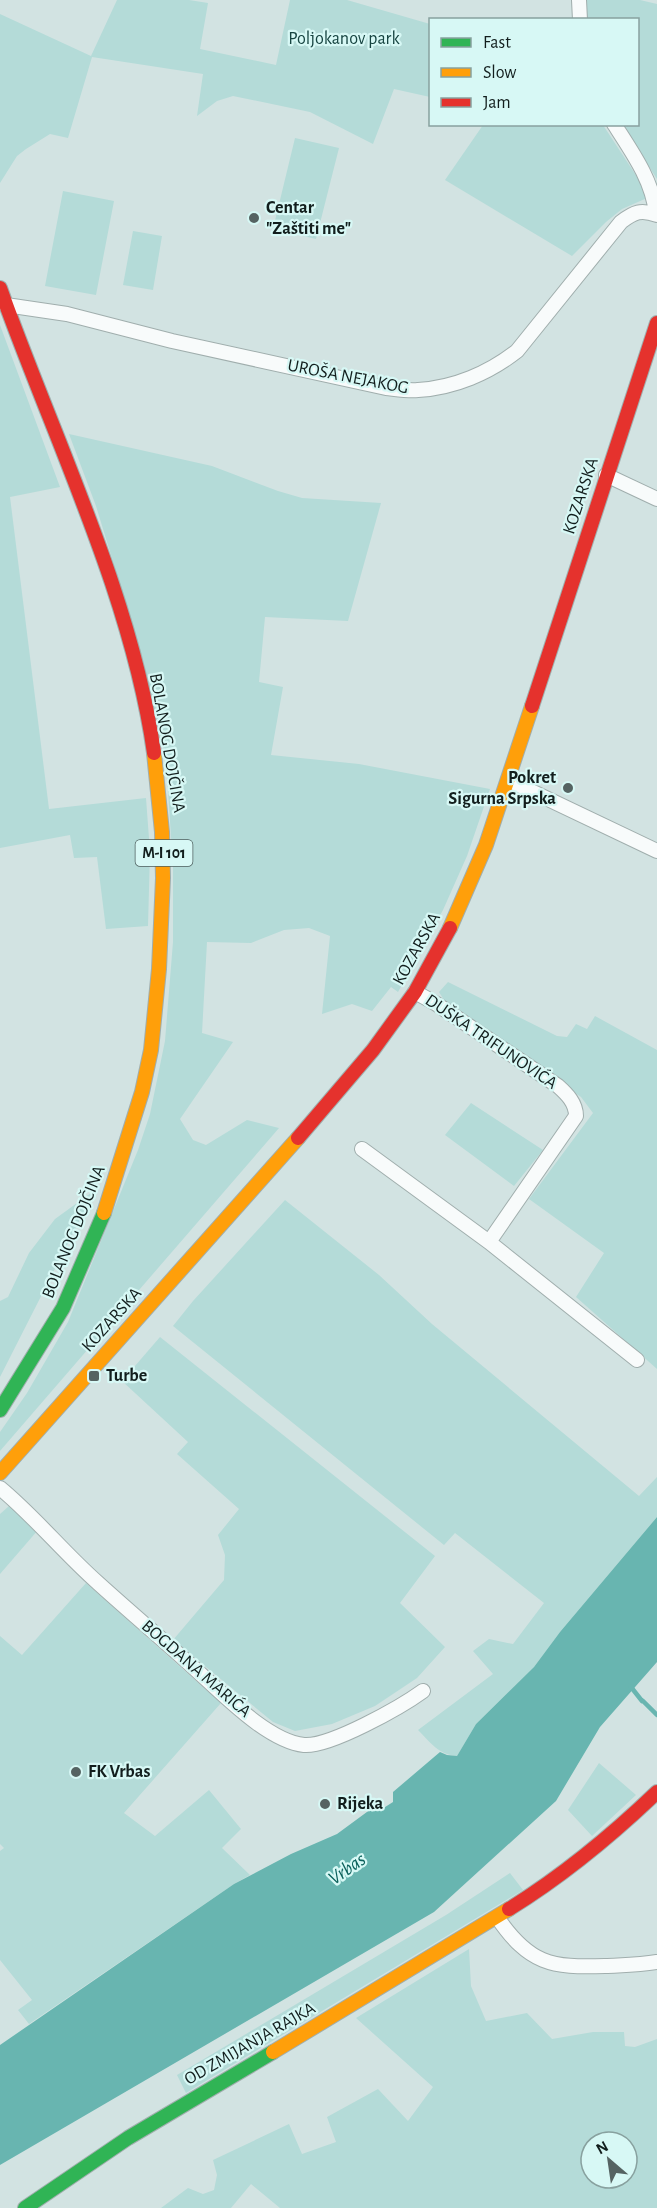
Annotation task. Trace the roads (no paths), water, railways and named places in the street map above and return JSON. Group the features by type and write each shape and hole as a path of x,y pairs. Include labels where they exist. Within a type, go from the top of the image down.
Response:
{"main road":[{"name":"BOLANOG DOJČINA","path":"0,288 97,546 131,650 140,681 157,774 164,844 159,976 148,1070 131,1132 116,1182 69,1296 0,1410"},
{"name":"KOZARSKA","path":"0,1473 355,1073 415,992 459,910 486,845 606,475 654,339 657,323"},
{"name":"OD ZMIJANJA RAJKA","path":"25,2208 128,2138 307,2033 568,1871 605,1842 657,1792"}],"street":[{"path":"579,0 580,18"},
{"path":"615,126 650,186 657,214"},
{"name":"UROŠA NEJAKOG","path":"6,305 67,314 172,341 386,388 417,390 434,388 472,378 492,369 517,351 621,222 633,212 657,214"},
{"path":"606,475 657,499"},
{"path":"508,780 657,851"},
{"name":"DUŠKA TRIFUNOVIĆA","path":"415,992 558,1086 568,1095 576,1110 576,1116 489,1242"},
{"path":"362,1149 489,1242 637,1360"},
{"name":"BOGDANA MARIĆA","path":"2,1496 236,1705 270,1733 289,1742 307,1745 340,1735 380,1718 423,1691"},
{"path":"497,1917 515,1940 537,1958 549,1963 591,1966 657,1962"}],"water":[{"name":"Vrbas","path":"657,1517 657,1662 600,1727 556,1801 434,1912 0,2165 0,2045 234,1884 291,1854 337,1834 371,1809 382,1809 393,1802 393,1792 440,1752 457,1756 476,1724 534,1667 560,1632"}],"waterway":[{"path":"631,1687 642,1701"},
{"path":"643,1701 657,1715"}],"place":[{"name":"Centar \"Zaštiti me\"","path":"254,218"},
{"name":"Pokret Sigurna Srpska","path":"568,788"},
{"name":"Turbe","path":"94,1376"},
{"name":"FK Vrbas","path":"76,1772"},
{"name":"Rijeka","path":"325,1804"}],"park label":[{"name":"Poljokanov park","path":"344,39"}]}
